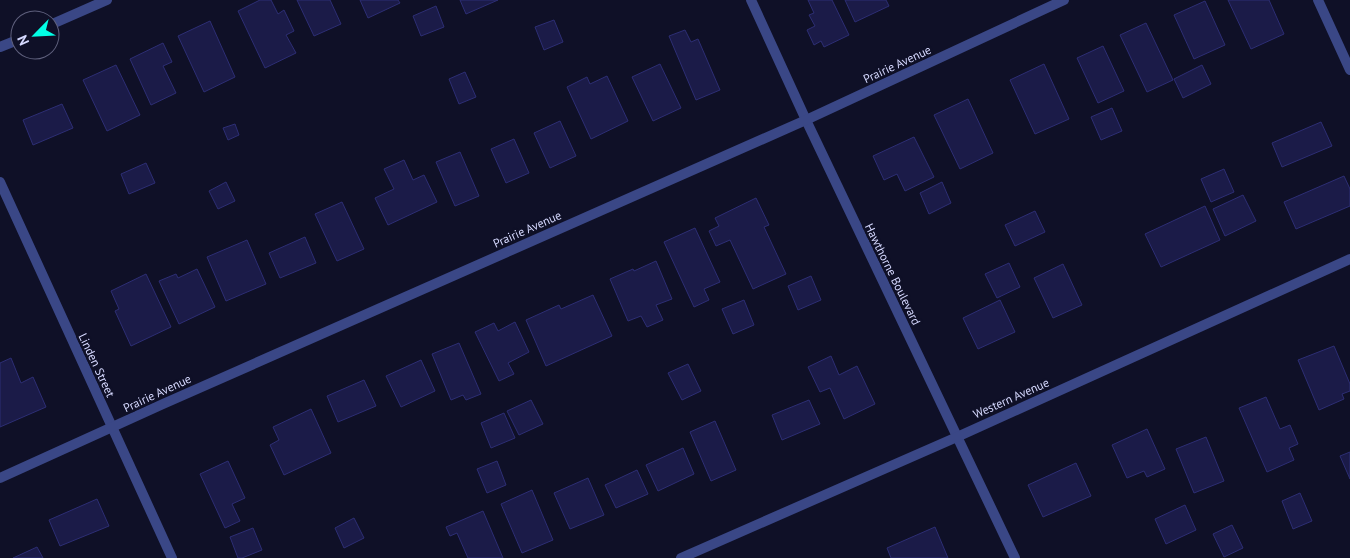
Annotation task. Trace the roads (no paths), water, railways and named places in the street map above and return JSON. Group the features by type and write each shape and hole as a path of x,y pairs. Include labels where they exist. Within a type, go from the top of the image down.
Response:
{"street":[{"path":"60,21 107,0"},
{"name":"Hawthorne Boulevard","path":"751,0 806,120 1015,558"},
{"name":"Prairie Avenue","path":"0,478 806,120 1064,0"},
{"path":"1318,0 1350,70"},
{"name":"Linden Street","path":"0,182 172,558"},
{"name":"Western Avenue","path":"681,558 1350,259"}]}
